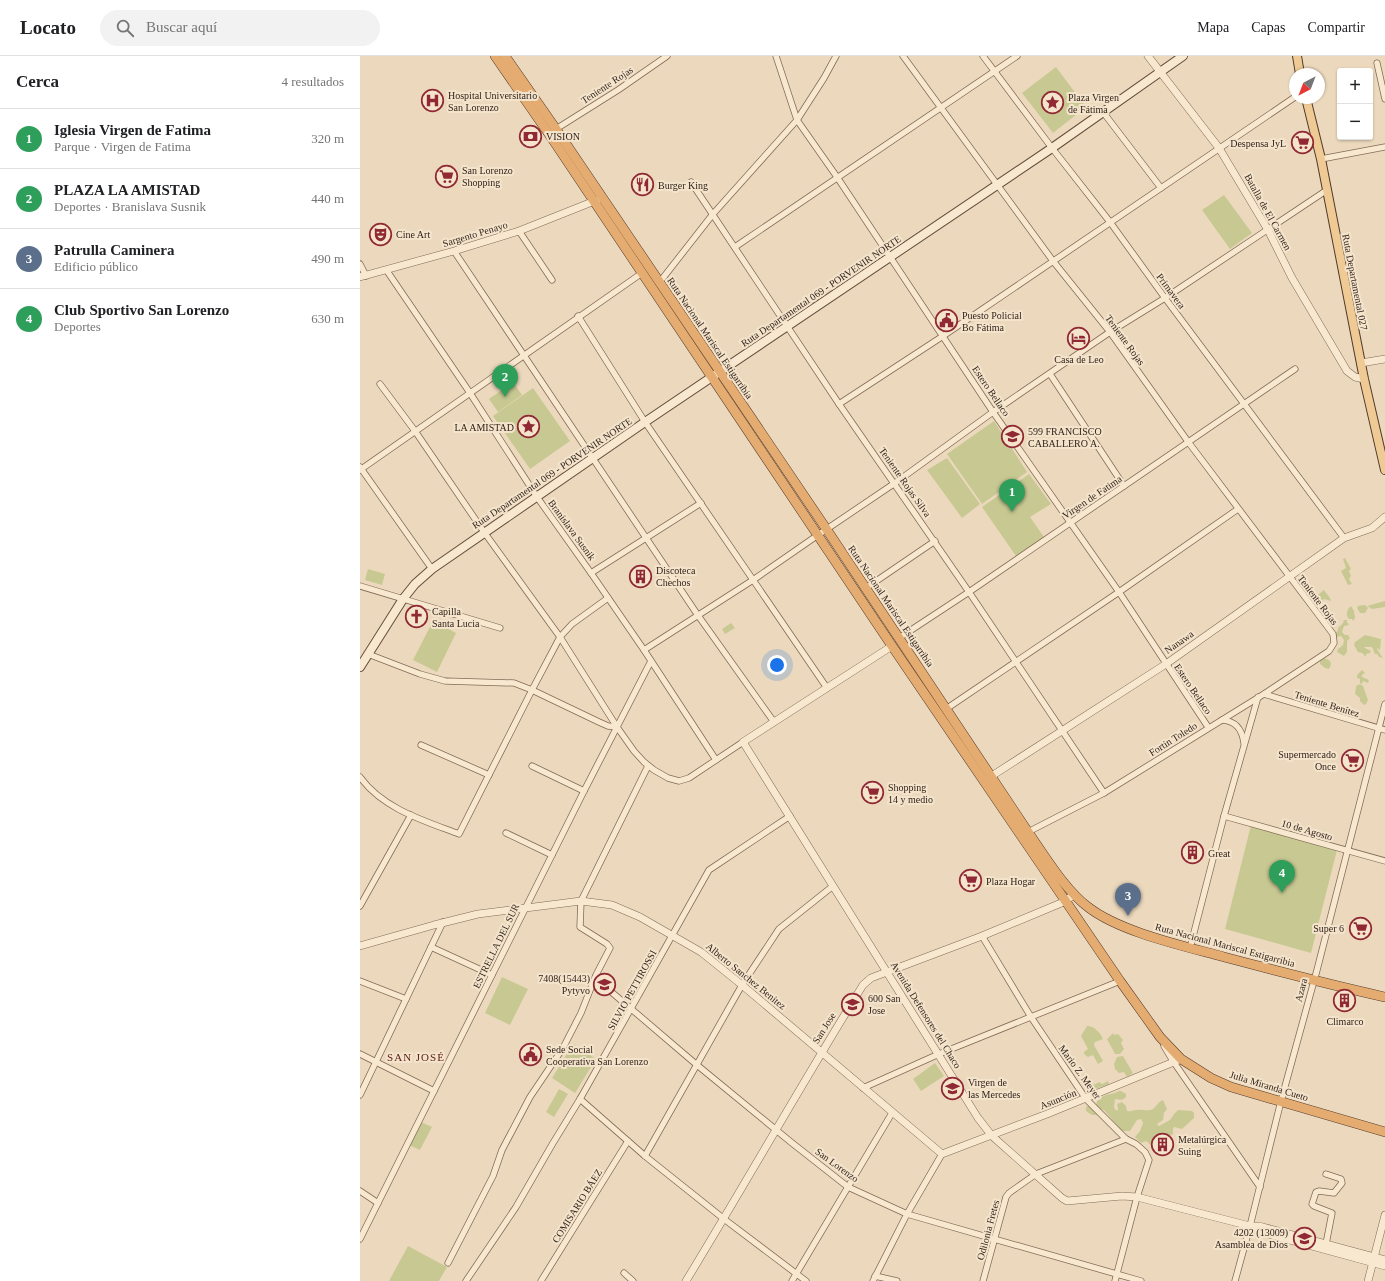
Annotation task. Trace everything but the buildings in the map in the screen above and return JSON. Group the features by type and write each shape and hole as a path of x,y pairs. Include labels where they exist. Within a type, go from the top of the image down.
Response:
{"highway":[{"name":"Ruta Nacional Mariscal Estigarribia","path":"495,56 659,283 818,535 892,646 987,779 1074,894 1092,910 1112,921 1140,932 1190,948 1385,997"},
{"name":"Ruta Nacional Mariscal Estigarribia","path":"505,56 556,129 642,273 826,529 866,588 946,709 987,779 1066,900"},
{"name":"Julia Miranda Cueto","path":"1066,900 1120,981 1177,1060 1231,1087 1385,1132"},
{"path":"1082,924 1092,910"}],"main road":[{"name":"Ruta Departamental 069 - PORVENIR NORTE","path":"360,668 403,599 415,584 432,569 645,422 996,184 1052,148 1183,56"},
{"path":"1297,56 1299,68"},
{"name":"Ruta Departamental 027","path":"1307,104 1321,159 1364,379 1385,470"}],"street":[{"name":"Teniente Rojas","path":"556,129 618,90 667,56"},
{"name":"Estero Bellaco","path":"776,56 797,120 837,177 993,412 1119,592 1208,727"},
{"path":"659,283 713,214 797,120 824,78 836,56"},
{"name":"Teniente Rojas","path":"903,56 1053,261 1110,332 1189,443 1333,634"},
{"name":"Primavera","path":"983,56 1110,222 1344,538"},
{"path":"735,247 1017,56"},
{"name":"Batalla de El Carmen","path":"1148,56 1219,148 1268,230 1295,284 1347,371 1355,377 1364,379"},
{"path":"1377,63 1385,99"},
{"path":"839,404 943,336 1289,101"},
{"path":"1103,112 1160,188"},
{"path":"1321,159 1385,147"},
{"name":"Teniente Rojas Silva","path":"691,182 839,404 970,592 1061,731 1104,793"},
{"path":"644,650 697,614 753,580 895,483 993,412 1110,332 1165,298 1327,190"},
{"name":"Sargento Penayo","path":"363,276 387,271 519,230 598,199"},
{"path":"519,230 552,280"},
{"path":"454,251 697,614 774,722"},
{"path":"360,264 363,276"},
{"name":"Branislava Susnik","path":"387,271 470,393 537,497 592,573 716,760"},
{"path":"432,569 360,468 642,273"},
{"path":"578,316 645,422 827,688"},
{"path":"1361,363 1385,359"},
{"name":"Virgen de Fatima","path":"899,638 970,592 1295,369"},
{"path":"1050,374 1124,486"},
{"path":"380,384 415,431 484,532 560,637 634,751 648,766 668,778 678,781 690,778 892,646"},
{"path":"592,573 701,503"},
{"path":"946,709 1119,592 1238,509"},
{"name":"Nanawa","path":"987,779 1166,664 1344,538 1372,528 1385,518"},
{"path":"866,588 934,541"},
{"path":"360,586 500,628"},
{"path":"361,781 388,803 411,815 459,834 560,637 572,624 608,598"},
{"name":"Fortin Toledo","path":"1028,832 1104,793 1208,727 1264,694 1329,651 1334,643 1333,634"},
{"path":"368,654 420,674 445,681 514,683 608,726 617,727"},
{"name":"ESTRELLA DEL SUR","path":"360,1239 525,907 651,661"},
{"name":"Teniente Benítez","path":"1264,694 1385,730"},
{"path":"1190,948 1224,816 1258,697"},
{"name":"Azara","path":"1235,1281 1385,704"},
{"path":"1222,720 1231,721 1239,728 1243,736 1244,745"},
{"name":"Avenida Defensores del Chaco","path":"743,742 978,1118 992,1136 1062,1198 1067,1201 1122,1196 1137,1197 1250,1226 1259,1226 1326,1244 1373,1260 1385,1266"},
{"path":"421,745 489,776"},
{"path":"532,766 584,791"},
{"path":"448,1263 493,1176 502,1150 530,1097 563,1048 581,1013 595,978 610,948 608,945 580,927 581,901 648,766"},
{"path":"360,906 411,815"},
{"name":"SILVIO PETTIROSSI","path":"466,1281 516,1207 580,1099 709,870 790,816"},
{"name":"10 de Agosto","path":"1224,816 1385,861"},
{"path":"506,833 552,855"},
{"path":"646,1156 742,984 779,929 833,886"},
{"name":"San Jose","path":"686,1281 724,1219 821,1052 863,985 871,978 982,936 1066,900 1074,894"},
{"name":"Alberto Sanchez Benitez","path":"360,946 443,922 478,914 581,901 612,904 640,917 701,952 742,984 942,1154"},
{"path":"360,1095 443,922"},
{"name":"Mario Z. Meyer","path":"982,936 1031,1018 1086,1099 1126,1139 1136,1144 1145,1152 1149,1160 1137,1197 1116,1278"},
{"path":"431,947 492,975"},
{"name":"San Lorenzo","path":"595,978 697,1065 848,1187 907,1214 995,1239 1116,1278 1141,1281"},
{"path":"360,981 406,999"},
{"path":"863,1088 939,1054 1120,981"},
{"path":"360,1054 434,1091"},
{"name":"Asunción","path":"942,1154 1086,1099 1177,1060"},
{"name":"Julia Miranda Cueto","path":"1177,1060 1260,1187"},
{"path":"580,1099 628,1141 724,1219 806,1281"},
{"path":"792,1281 892,1113"},
{"name":"Odilonia Fretes","path":"983,1281 1006,1197 1009,1193 1036,1174 1126,1139"},
{"name":"COMISARIO BÁEZ","path":"541,1281 628,1141"},
{"path":"897,1281 874,1278 907,1214 942,1154"},
{"path":"1326,1174 1340,1180 1342,1183 1334,1193 1316,1192 1312,1204 1332,1213 1326,1244"},
{"path":"360,1191 378,1203"},
{"path":"1368,1281 1385,1215"},
{"name":"Avenida Defensores del Chaco","path":"1250,1226 1257,1231 1373,1260 1385,1260"},
{"path":"624,1273 633,1281"}],"green space":[{"path":"1056,67 1086,107 1053,133 1022,93"},
{"path":"1224,195 1252,233 1230,249 1202,210"},
{"path":"513,382 522,395 498,412 489,399"},
{"path":"533,388 570,441 530,469 493,416"},
{"path":"994,421 1027,472 982,504 947,454"},
{"path":"947,458 980,504 962,518 927,470"},
{"path":"1029,474 1051,504 1030,517 1044,537 1016,556 982,507"},
{"path":"1345,558 1351,569 1349,571 1351,576 1349,579 1352,584 1348,585 1341,571 1346,568 1343,559"},
{"path":"368,569 385,574 382,585 365,580"},
{"path":"1324,590 1331,601 1324,599 1322,601 1323,604 1320,605 1315,597"},
{"path":"1385,601 1385,607 1372,609 1367,606"},
{"path":"1365,605 1368,608 1365,613 1360,613 1357,608 1358,606"},
{"path":"1351,606 1354,611 1355,618 1353,621 1352,619 1349,619 1347,614 1348,609"},
{"path":"1344,620 1347,620 1349,625 1344,626 1342,632 1350,638 1347,641 1347,652 1344,656 1337,652 1343,645 1344,640 1341,636 1336,637 1335,634"},
{"path":"433,621 456,633 437,672 413,660"},
{"path":"731,623 735,628 725,634 722,629"},
{"path":"1365,635 1381,639 1380,650 1377,649 1383,658 1375,654 1372,647 1364,647 1371,651 1370,653 1366,654 1366,657 1362,653 1358,652 1354,645 1355,642"},
{"path":"1324,658 1330,662 1331,665 1329,669 1320,664 1320,659"},
{"path":"1362,670 1365,673 1362,677 1369,680 1368,683 1363,681 1362,684 1360,683 1360,679 1357,678 1357,675"},
{"path":"1360,684 1363,686 1368,700 1364,705 1360,701 1360,698 1355,694 1356,686"},
{"path":"1251,825 1337,850 1311,953 1225,929"},
{"path":"502,977 528,989 510,1025 485,1013"},
{"path":"1087,1026 1096,1030 1103,1039 1095,1042 1094,1045 1103,1061 1098,1064 1093,1055 1088,1057 1084,1054 1084,1052 1088,1049 1081,1036"},
{"path":"1113,1033 1114,1035 1118,1034 1123,1040 1121,1043 1124,1049 1120,1054 1115,1054 1107,1039"},
{"path":"573,1044 596,1059 575,1093 552,1078"},
{"path":"1123,1056 1133,1073 1127,1077 1124,1072 1119,1073 1115,1069 1114,1064 1117,1057"},
{"path":"935,1063 944,1076 921,1091 913,1079"},
{"path":"1090,1078 1094,1085 1099,1082 1102,1084 1108,1081 1109,1084 1096,1089 1087,1081"},
{"path":"559,1089 568,1094 554,1117 546,1112"},
{"path":"1119,1091 1126,1094 1126,1097 1122,1100 1115,1099 1114,1108 1117,1111 1117,1104 1122,1102 1126,1106 1127,1111 1151,1110 1163,1100 1167,1109 1164,1113 1163,1120 1157,1124 1159,1126 1170,1120 1178,1110 1192,1111 1194,1113 1194,1118 1182,1129 1174,1127 1173,1134 1155,1146 1152,1146 1146,1141 1141,1143 1135,1137 1140,1131 1143,1123 1141,1119 1137,1120 1130,1131 1122,1131 1104,1110 1098,1109 1098,1115 1092,1115 1086,1111 1086,1107 1090,1105 1096,1106 1097,1101 1103,1096"},
{"path":"421,1122 432,1127 420,1150 409,1145"},
{"path":"408,1246 447,1267 439,1281 389,1281"}],"place":[{"name":"Hospital Universitario San Lorenzo","path":"433,101"},
{"name":"Plaza Virgen de Fátima","path":"1052,103"},
{"name":"VISION","path":"531,136"},
{"name":"Despensa JyL","path":"1302,143"},
{"name":"San Lorenzo Shopping","path":"447,176"},
{"name":"Burger King","path":"643,185"},
{"name":"Cine Art","path":"381,234"},
{"name":"Puesto Policial Bo Fátima","path":"946,321"},
{"name":"Casa de Leo","path":"1079,339"},
{"name":"PLAZA LA AMISTAD","path":"505,397"},
{"name":"LA AMISTAD","path":"529,427"},
{"name":"599 FRANCISCO CABALLERO A.","path":"1012,437"},
{"name":"Iglesia Virgen de Fatima","path":"1012,512"},
{"name":"Discoteca Chechos","path":"640,576"},
{"name":"Capilla Santa Lucia","path":"417,617"},
{"name":"Supermercado Once","path":"1352,760"},
{"name":"Shopping 14 y medio","path":"872,793"},
{"name":"Great","path":"1192,853"},
{"name":"Plaza Hogar","path":"970,881"},
{"name":"Club Sportivo San Lorenzo","path":"1282,893"},
{"name":"Patrulla Caminera","path":"1128,916"},
{"name":"Super 6","path":"1360,928"},
{"name":"7408(15443) Pytyvo","path":"605,984"},
{"name":"Climarco","path":"1345,1001"},
{"name":"600 San Jose","path":"853,1004"},
{"name":"Sede Social Cooperativa San Lorenzo","path":"531,1055"},
{"name":"Virgen de las Mercedes","path":"953,1088"},
{"name":"Metalúrgica Suing","path":"1163,1145"},
{"name":"4202 (13009) Asamblea de Dios","path":"1304,1238"}],"district":[{"name":"SAN JOSÉ","path":"416,1057"}]}
